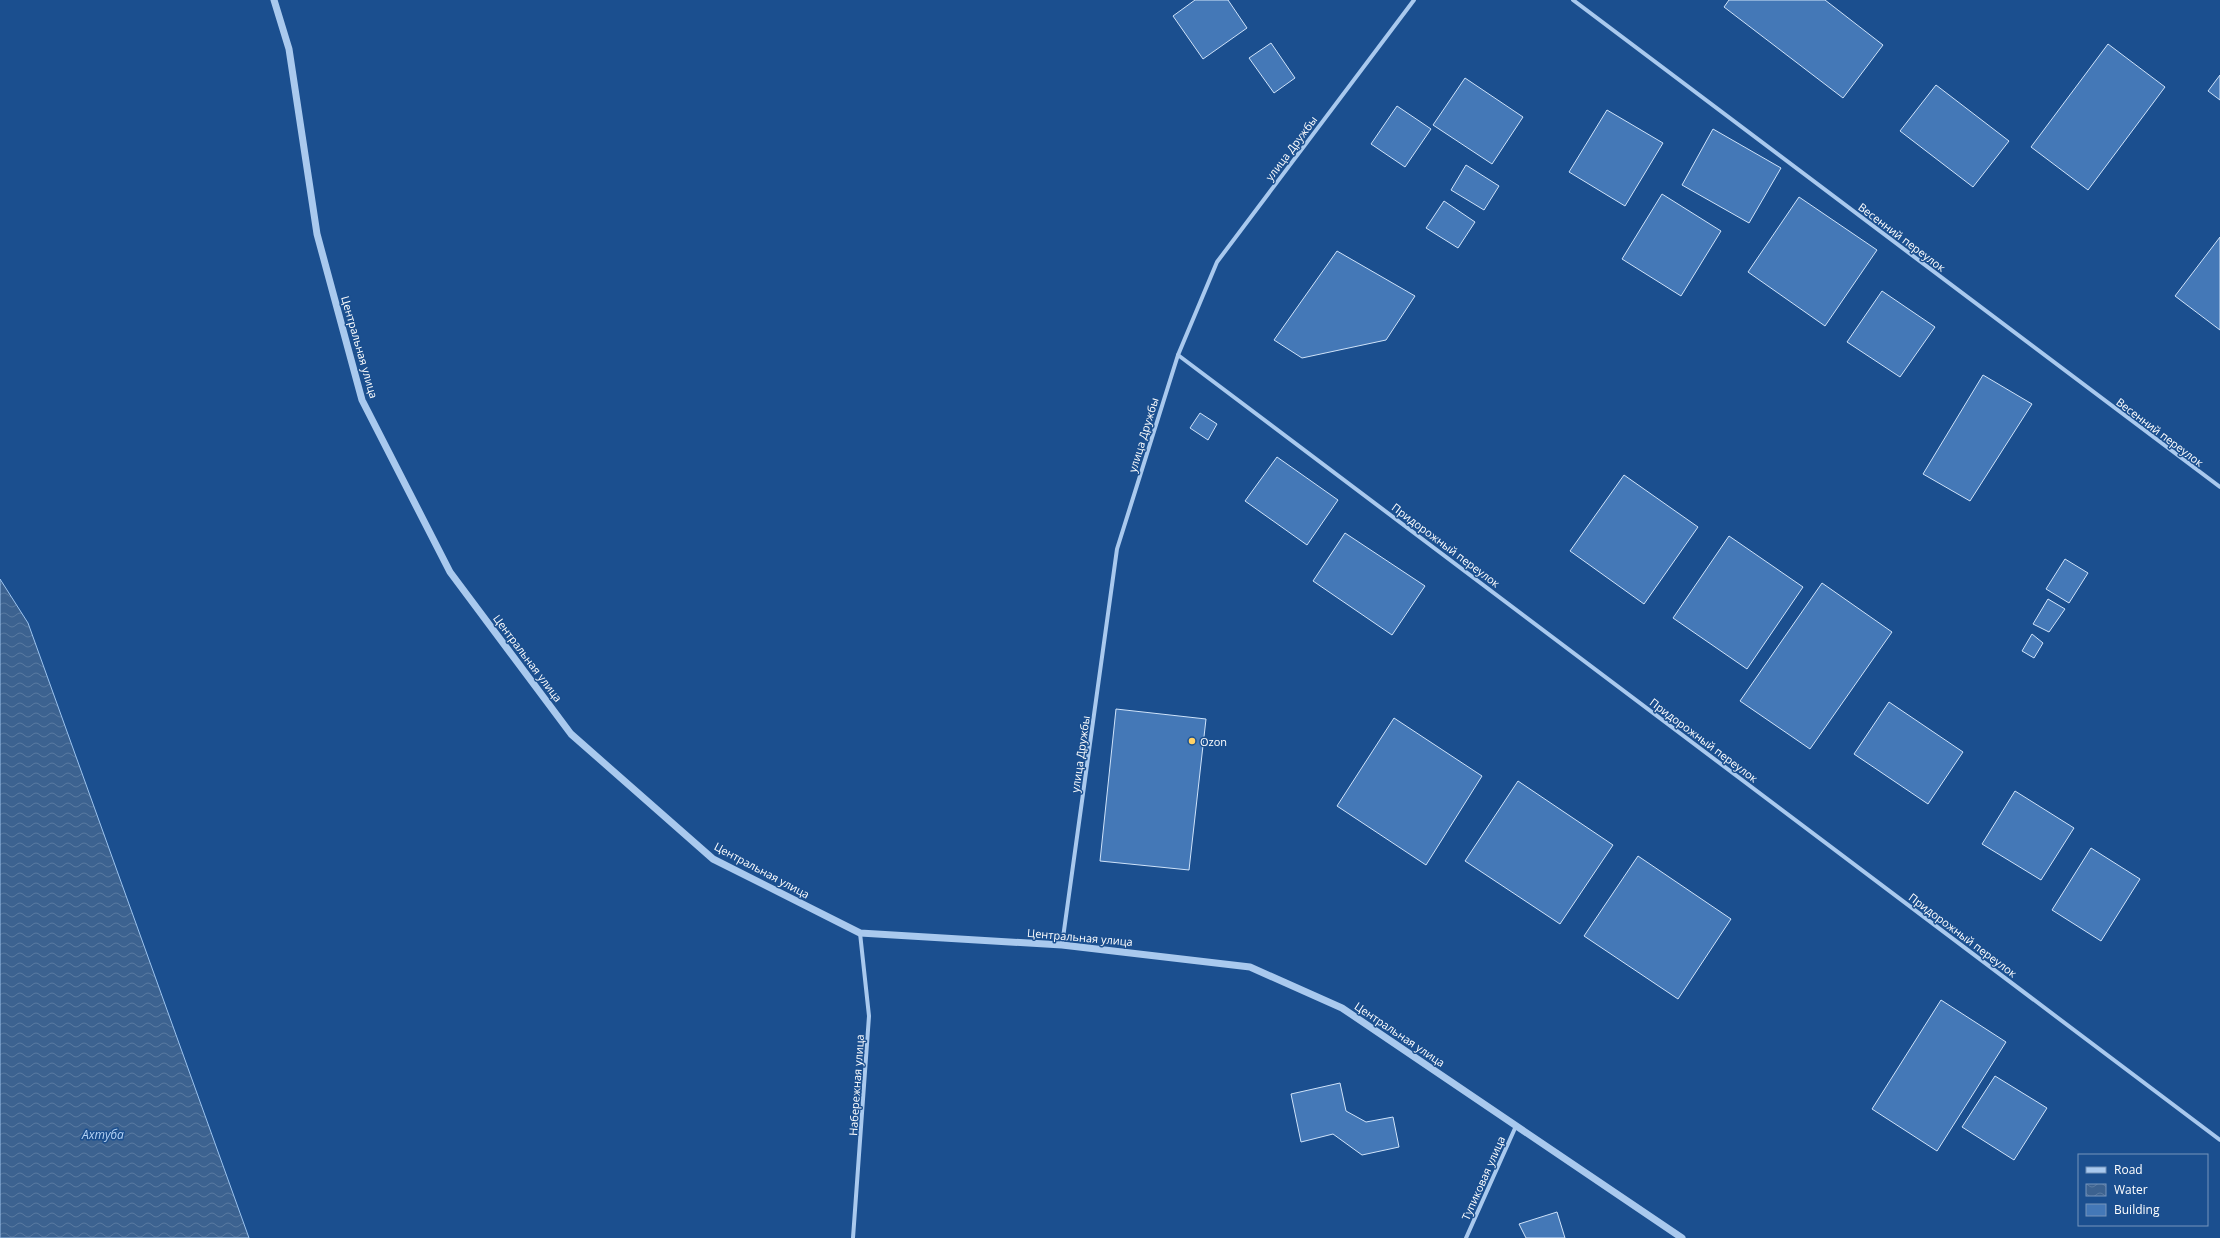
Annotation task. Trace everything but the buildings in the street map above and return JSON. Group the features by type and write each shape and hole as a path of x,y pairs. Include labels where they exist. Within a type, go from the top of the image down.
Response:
{"street":[{"name":"Центральная улица","path":"274,0 289,49 317,234 362,400 450,572 571,734 713,859 860,933 1062,945 1250,967 1342,1008 1682,1238"},
{"name":"улица Дружбы","path":"1062,945 1117,550 1178,355 1217,262 1414,0"},
{"name":"Весенний переулок","path":"1573,0 2220,487"},
{"name":"Придорожный переулок","path":"1178,355 2220,1140"},
{"name":"Набережная улица","path":"853,1238 869,1016 860,933"},
{"name":"Тупиковая улица","path":"1466,1238 1516,1125"}],"water":[{"name":"Ахтуба","path":"0,579 28,623 249,1238 0,1238"}],"place":[{"name":"Ozon","path":"1192,741"}]}
